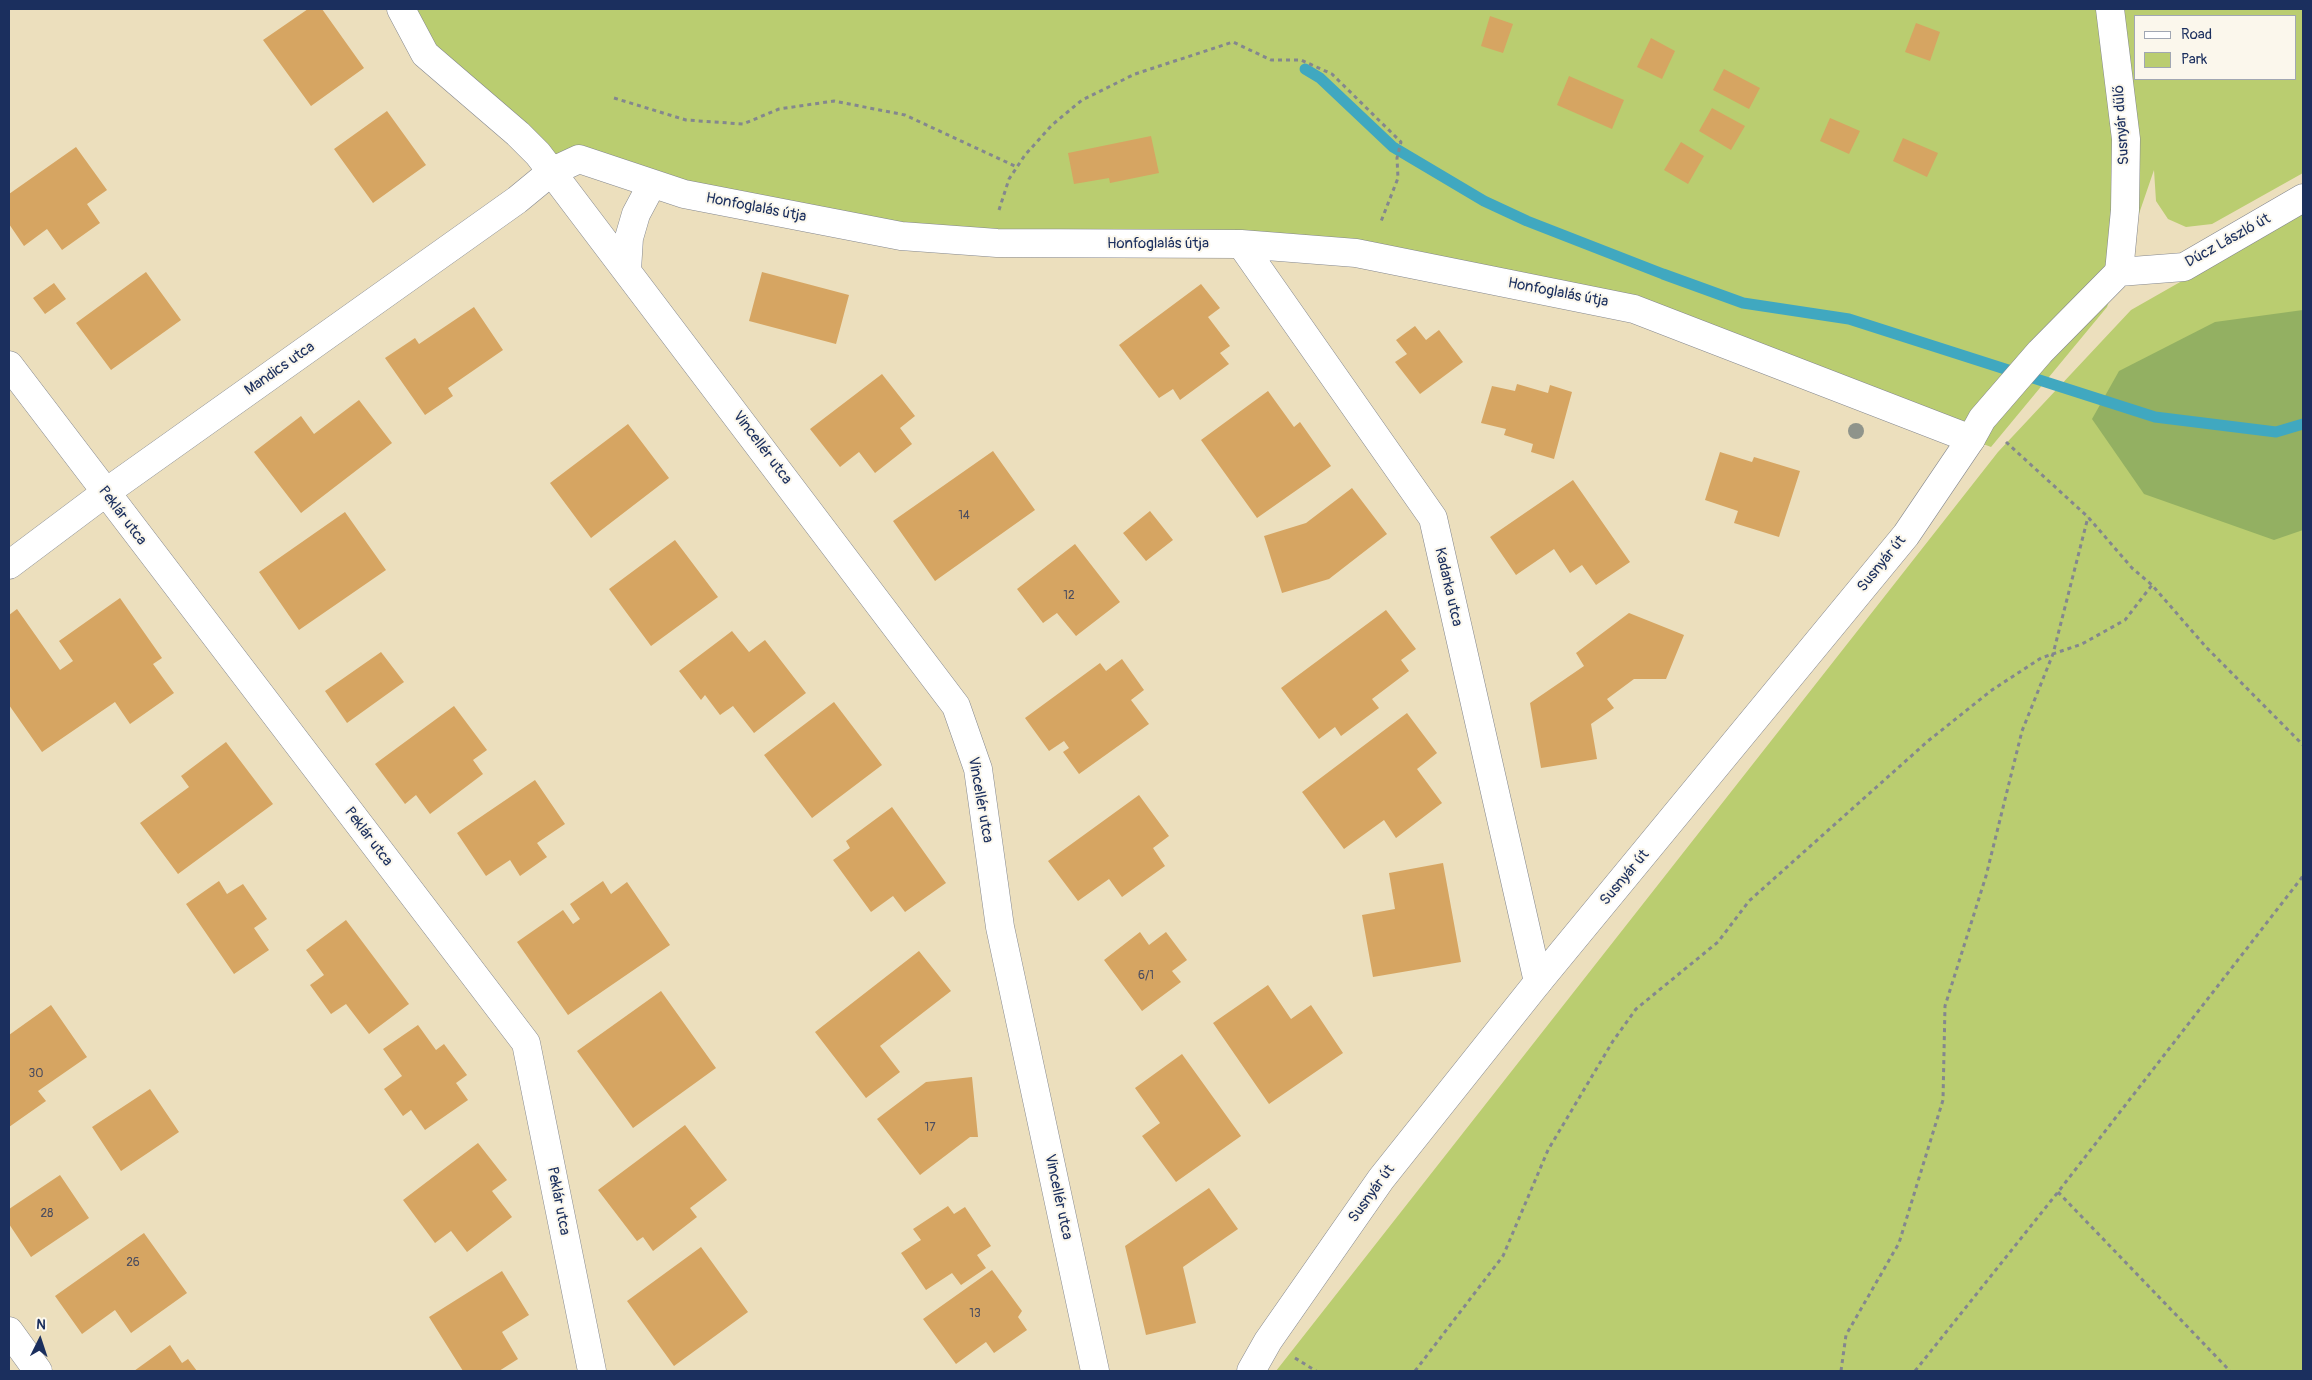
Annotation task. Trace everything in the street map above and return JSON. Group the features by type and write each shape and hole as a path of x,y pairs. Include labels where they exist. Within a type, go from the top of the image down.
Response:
{"street":[{"path":"401,9 425,54 518,134 551,172"},
{"name":"Susnyár dűlő","path":"2110,9 2126,139 2125,210 2119,272"},
{"name":"Honfoglalás útja","path":"551,172 579,159 684,194 901,236 997,243 1242,244 1356,253 1634,309 1977,429"},
{"name":"Vincellér utca","path":"551,172 956,706 978,769 1000,927 1095,1371"},
{"name":"Mandics utca","path":"9,565 105,493 517,200 551,172"},
{"path":"627,270 631,230 636,214 652,184"},
{"name":"Dúcz László út","path":"2119,272 2184,267 2303,198"},
{"name":"Kadarka utca","path":"1242,244 1432,518 1538,982"},
{"name":"Susnyár út","path":"1251,1371 1268,1341 1381,1179 1538,982 1906,535 1977,429 2007,390 2040,352 2119,272"},
{"name":"Peklár utca","path":"9,365 526,1043 592,1371"},
{"path":"9,1332 38,1371"}],"path":[{"path":"997,243 999,204 1009,178 1025,155 1052,124 1082,100 1135,74 1233,42 1271,60 1301,60 1332,74 1401,142 1397,158 1398,178 1375,236 1356,253"},
{"path":"614,98 686,120 743,124 779,109 834,101 905,115 1017,167"},
{"path":"1977,429 2028,464 2088,517 2132,568 2152,586 2206,647 2303,745"},
{"path":"1841,1371 1846,1334 1899,1243 1943,1100 1945,1006 1986,876 2022,731 2053,654 2088,517"},
{"path":"1415,1371 1503,1256 1548,1150 1613,1041 1636,1009 1718,942 1749,901 1928,741 1992,690 2041,658 2082,644 2125,620 2152,586"},
{"path":"1915,1371 2058,1192 2303,876"},
{"path":"2058,1192 2230,1371"}],"green space":[{"path":"401,9 2303,9 2303,173 2212,224 2186,227 2168,219 2156,201 2154,170 2107,307 1991,447 1634,309 1356,253 997,243 631,177 551,172"},
{"path":"2303,212 2303,1371 1276,1371 1998,452 2131,310"},
{"path":"2303,310 2303,530 2274,540 2144,494 2092,419 2119,371 2215,322"}],"building":[{"path":"308,9 322,9 364,68 311,106 263,40"},
{"path":"1490,16 1513,24 1503,53 1481,46"},
{"path":"1916,23 1940,32 1930,61 1905,52"},
{"path":"1651,38 1675,51 1662,79 1637,67"},
{"path":"1724,69 1760,88 1749,109 1713,90"},
{"path":"1569,76 1624,100 1612,129 1557,105"},
{"path":"1712,108 1745,126 1731,150 1699,131"},
{"path":"387,111 426,165 373,203 334,149"},
{"path":"1830,118 1860,131 1849,154 1820,141"},
{"path":"1151,136 1159,173 1110,183 1109,178 1074,184 1068,153"},
{"path":"1903,138 1938,153 1927,177 1893,161"},
{"path":"1681,142 1704,156 1688,184 1664,170"},
{"path":"76,147 107,190 87,204 100,223 62,250 47,229 24,246 9,224 9,194"},
{"path":"146,272 181,320 111,370 76,323"},
{"path":"762,272 849,295 836,344 749,321"},
{"path":"54,283 66,299 45,314 33,298"},
{"path":"1201,284 1220,308 1208,317 1230,346 1220,353 1229,364 1180,400 1173,389 1159,398 1119,345"},
{"path":"474,307 503,350 448,388 453,396 425,415 385,358 415,338 419,344"},
{"path":"1415,326 1426,340 1439,330 1463,362 1420,394 1395,362 1407,354 1396,340"},
{"path":"882,374 915,416 900,428 912,444 875,473 859,452 840,467 810,429"},
{"path":"1517,384 1548,393 1550,385 1572,392 1554,459 1531,452 1533,444 1504,435 1506,429 1481,423 1492,386 1515,391"},
{"path":"1268,391 1294,427 1300,422 1331,466 1257,518 1201,440"},
{"path":"359,400 392,443 301,513 254,452 301,416 314,434"},
{"path":"628,424 669,478 591,538 550,483"},
{"path":"993,451 1035,510 935,581 893,521"},
{"path":"1720,452 1752,462 1754,457 1800,471 1779,537 1734,523 1738,511 1705,500"},
{"path":"1573,480 1630,562 1596,585 1582,565 1570,573 1554,549 1516,575 1490,537"},
{"path":"1352,488 1387,534 1329,579 1282,593 1264,536 1306,523"},
{"path":"1150,511 1173,540 1146,561 1123,533"},
{"path":"345,512 386,570 299,630 259,572"},
{"path":"675,540 718,597 651,646 609,589"},
{"path":"1075,544 1120,602 1076,636 1057,613 1043,623 1017,589"},
{"path":"120,598 162,658 153,664 174,693 130,724 115,702 42,752 9,705 9,615 17,609 60,670 73,661 59,641"},
{"path":"1386,610 1416,649 1401,660 1409,671 1372,699 1379,708 1341,736 1335,727 1319,739 1281,688"},
{"path":"1629,613 1684,635 1666,679 1634,679 1607,699 1614,708 1591,724 1597,759 1541,768 1530,703 1584,666 1576,653"},
{"path":"732,631 749,652 765,640 806,693 754,733 733,706 720,715 705,695 701,700 679,671"},
{"path":"381,652 404,682 347,723 325,691"},
{"path":"1122,659 1144,690 1131,700 1149,724 1079,774 1063,752 1069,748 1064,741 1049,751 1025,718 1100,663 1106,671"},
{"path":"834,702 882,765 812,818 764,755"},
{"path":"454,706 487,750 473,760 483,774 430,814 416,795 405,804 375,764"},
{"path":"1407,713 1437,753 1417,769 1442,803 1396,838 1384,820 1344,849 1302,792"},
{"path":"226,742 273,804 178,874 140,823 189,787 181,776"},
{"path":"535,780 565,824 537,843 547,857 520,876 510,860 486,876 457,833"},
{"path":"1139,795 1169,836 1153,848 1165,866 1122,897 1109,879 1078,901 1048,861"},
{"path":"892,807 946,883 905,912 893,896 871,912 833,860 850,848 846,841"},
{"path":"1443,863 1461,962 1373,977 1362,915 1395,909 1389,873"},
{"path":"219,881 227,894 243,884 267,919 254,928 269,950 234,974 186,904"},
{"path":"603,881 611,894 627,882 670,945 568,1015 517,942 563,910 573,924 580,919 570,904"},
{"path":"346,920 409,1004 369,1034 346,1004 331,1014 310,985 324,975 306,950"},
{"path":"1140,932 1149,945 1166,932 1187,960 1172,971 1181,982 1142,1011 1104,960"},
{"path":"919,951 951,991 880,1046 900,1072 866,1098 815,1032"},
{"path":"1268,985 1291,1019 1311,1005 1343,1053 1269,1104 1213,1023"},
{"path":"661,991 716,1068 633,1128 577,1051"},
{"path":"51,1005 87,1057 38,1091 46,1101 9,1127 9,1035"},
{"path":"418,1025 436,1050 444,1044 467,1075 456,1083 468,1100 425,1130 411,1110 403,1116 384,1089 402,1076 383,1049"},
{"path":"1182,1054 1241,1136 1176,1182 1142,1136 1160,1123 1135,1088"},
{"path":"972,1077 978,1137 970,1137 920,1175 877,1119 926,1082"},
{"path":"150,1089 179,1132 121,1171 92,1127"},
{"path":"685,1125 727,1180 690,1208 697,1217 653,1251 643,1237 637,1241 598,1190"},
{"path":"478,1143 507,1180 492,1191 512,1217 467,1252 451,1231 435,1243 403,1200"},
{"path":"60,1175 89,1218 31,1257 9,1224 9,1209"},
{"path":"1209,1188 1238,1229 1183,1267 1196,1323 1146,1335 1125,1246"},
{"path":"948,1206 954,1214 965,1207 991,1246 977,1255 986,1268 961,1285 952,1273 926,1290 901,1253 921,1240 913,1229"},
{"path":"144,1233 187,1293 131,1333 115,1310 82,1334 55,1296"},
{"path":"701,1247 748,1312 674,1366 627,1301"},
{"path":"992,1270 1022,1311 1018,1317 1027,1330 994,1353 986,1342 956,1364 923,1319"},
{"path":"502,1271 529,1315 502,1332 518,1359 499,1371 463,1371 429,1317"},
{"path":"170,1345 182,1363 188,1359 197,1371 134,1371"}],"waterway":[{"path":"1305,69 1320,78 1393,147 1484,201 1527,221 1743,303 1849,319 2155,417 2276,432 2303,424"}]}
